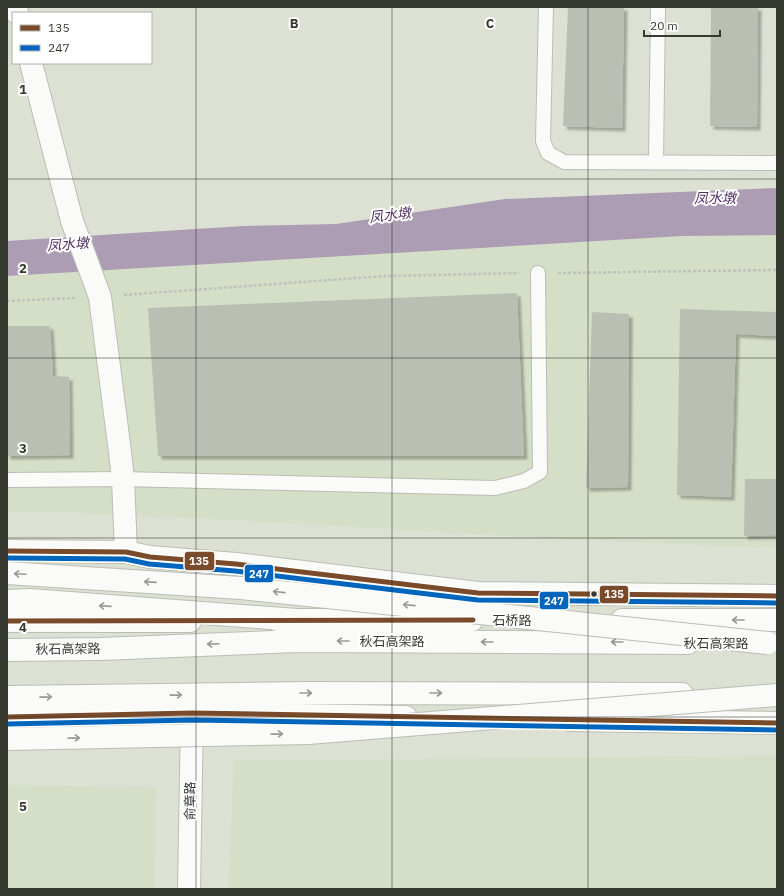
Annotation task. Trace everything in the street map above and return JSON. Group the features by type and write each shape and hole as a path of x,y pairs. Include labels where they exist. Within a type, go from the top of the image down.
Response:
{"main road":[{"path":"31,64 72,221 100,297 123,479 126,552"},
{"path":"7,551 126,552 478,593 777,596"},
{"path":"7,573 241,588 772,643"},
{"path":"7,601 30,600 297,620"},
{"name":"石桥路","path":"7,621 777,620"},
{"name":"秋石高架路","path":"7,650 101,649 296,641 772,643"},
{"path":"7,697 307,693 777,695"},
{"path":"7,739 308,733 777,695"},
{"path":"7,717 192,714 777,723"},
{"name":"俞章路","path":"189,889 192,714"}],"lane":[{"path":"546,7 543,141 548,153 564,162 777,162"},
{"path":"656,162 658,7"},
{"path":"7,480 123,479 494,488 524,481 540,472 538,273"}],"path":[{"path":"7,301 100,297 386,276 777,270"}],"shaded area":[{"path":"777,235 777,548 564,539 237,520 60,512 7,512 7,276 682,236"},
{"path":"777,756 777,889 228,889 234,761"},
{"path":"7,785 156,788 155,889 7,889"}],"water":[{"name":"凤水墩","path":"777,188 777,235 682,236 7,276 7,241 243,226 336,224 505,199"}],"building":[{"path":"568,7 624,7 622,128 563,126"},
{"path":"711,7 758,7 757,127 710,126"},
{"path":"517,293 524,456 158,456 148,308"},
{"path":"680,309 777,312 777,336 736,334 731,497 677,495"},
{"path":"592,312 629,314 628,487 586,488"},
{"path":"7,326 50,326 53,376 69,377 70,455 7,456"},
{"path":"745,479 777,479 777,535 744,536"}],"transit line":[{"name":"135","path":"7,551 126,552 150,557 236,564 478,593 777,596"},
{"name":"247","path":"7,558 125,559 149,564 235,571 478,600 777,603"},
{"name":"135","path":"7,621 473,620"},
{"name":"135","path":"7,717 192,713 777,723"},
{"name":"247","path":"7,724 192,720 777,730"}]}
